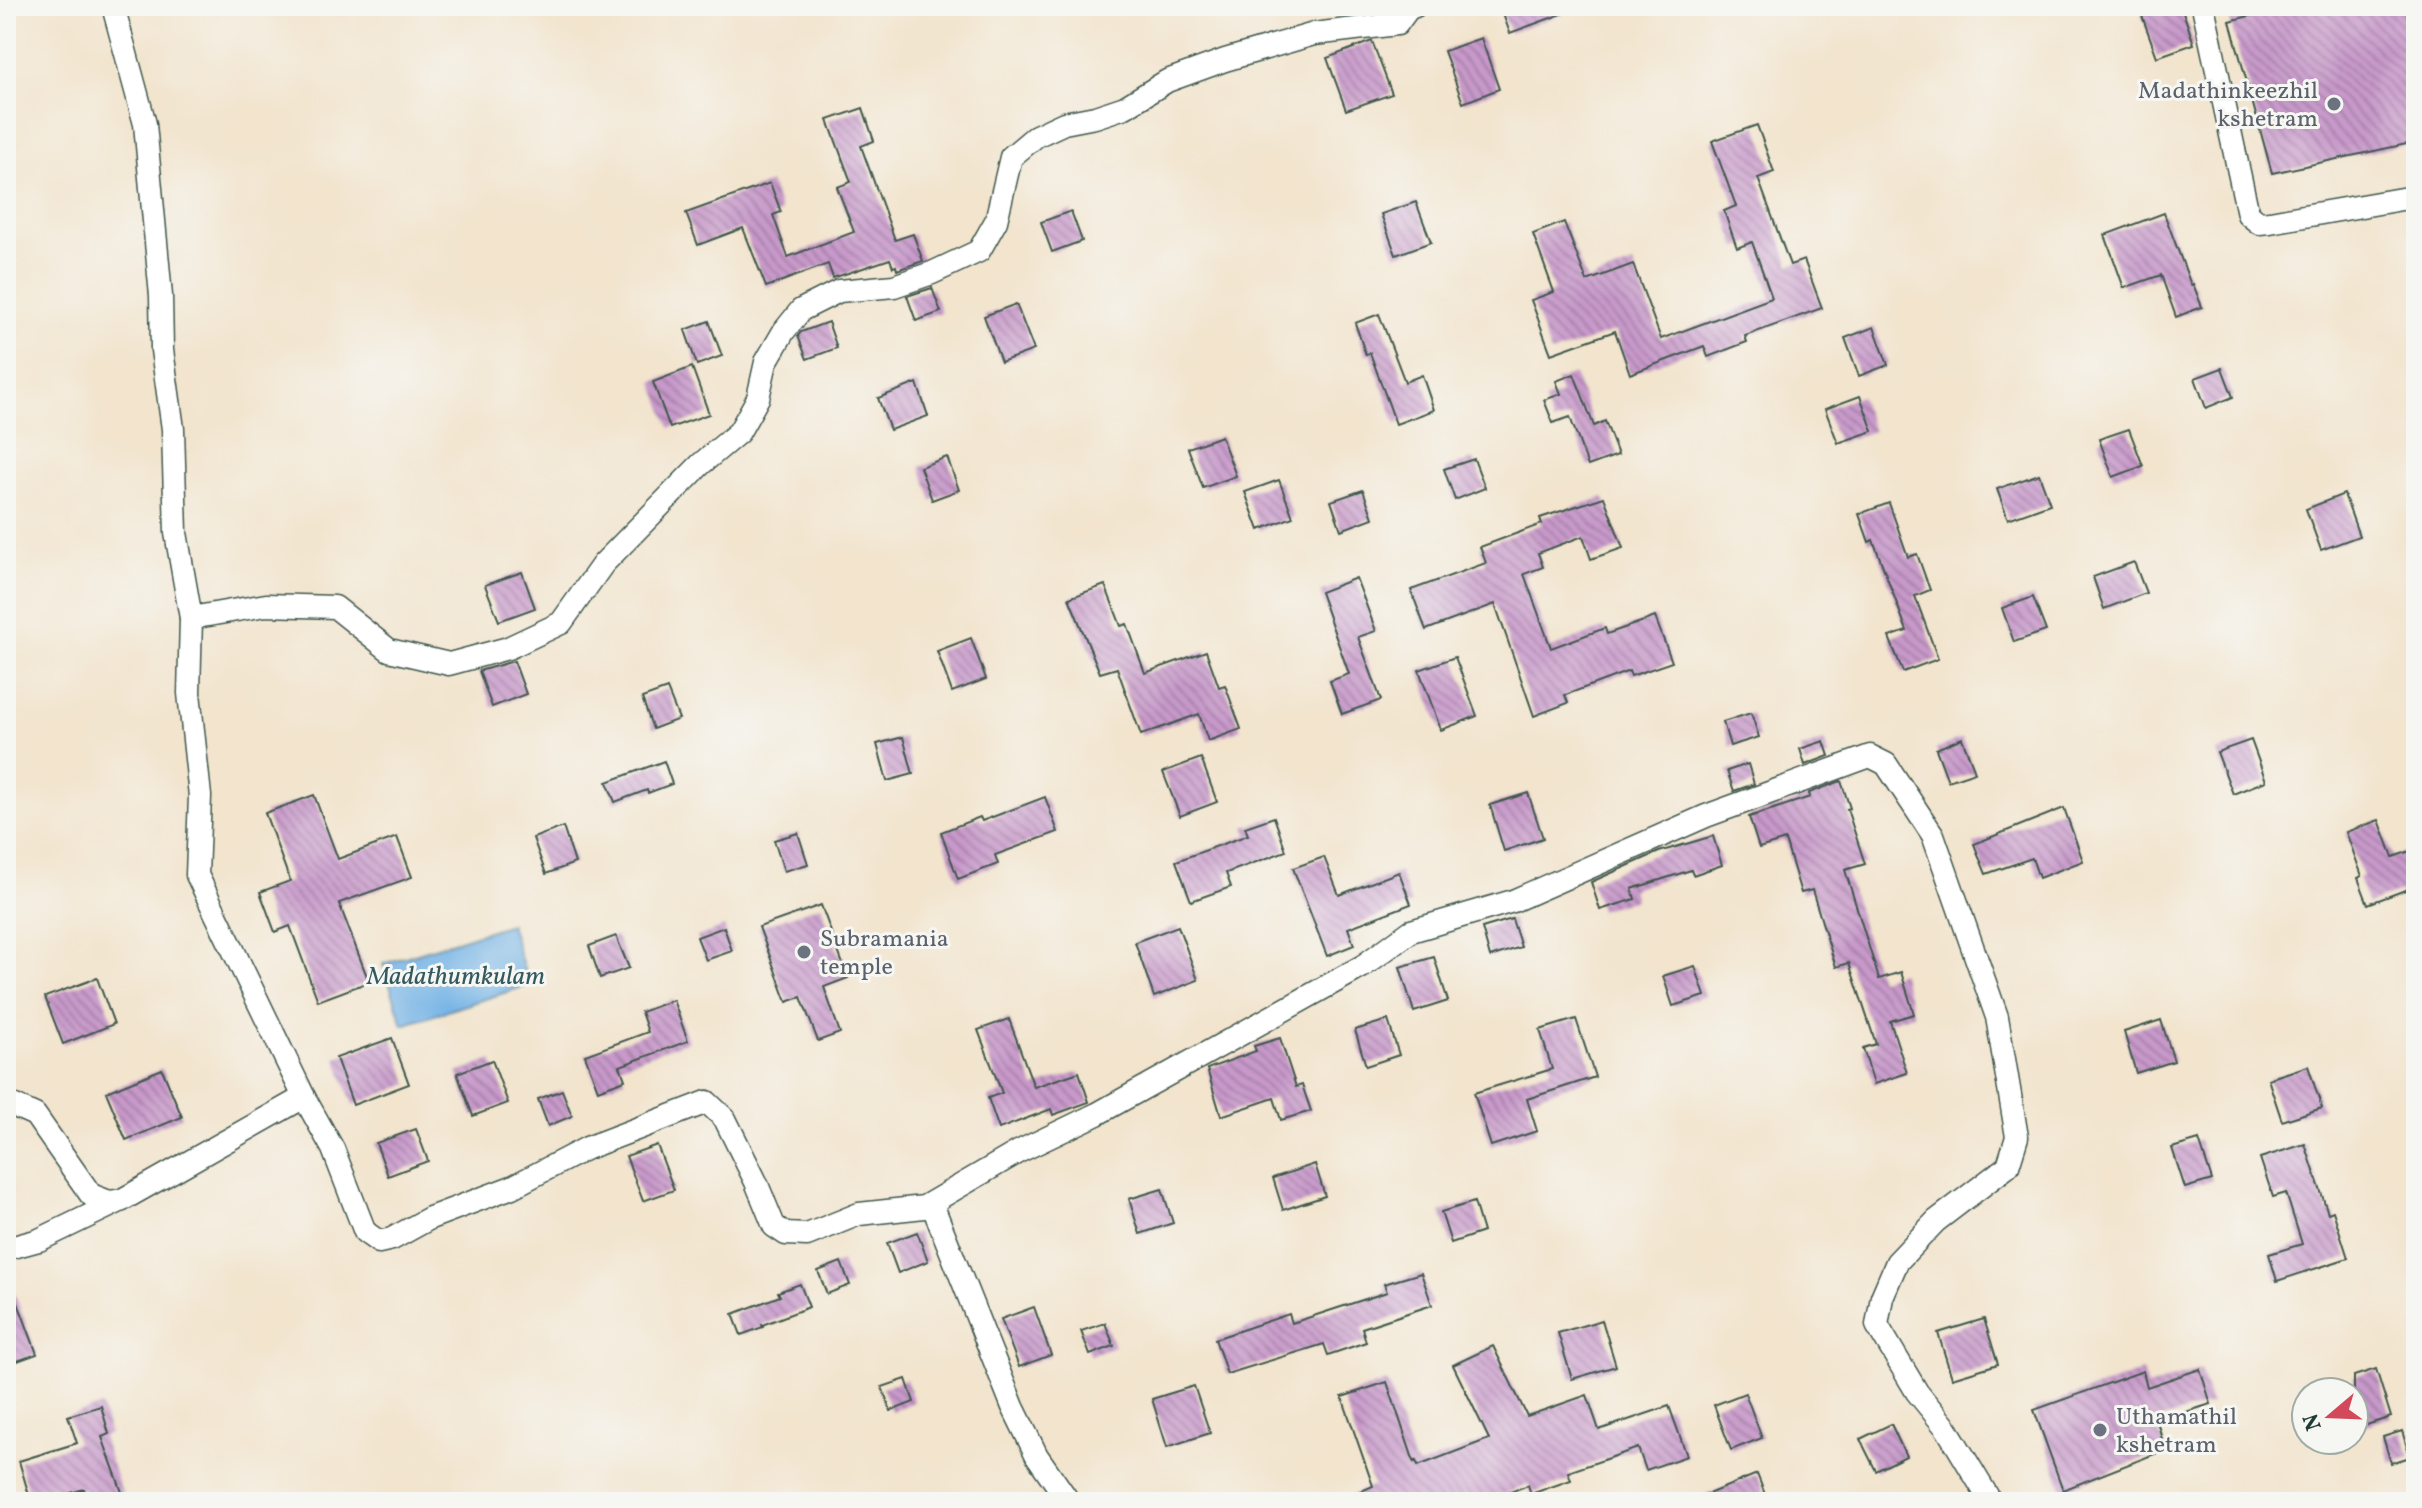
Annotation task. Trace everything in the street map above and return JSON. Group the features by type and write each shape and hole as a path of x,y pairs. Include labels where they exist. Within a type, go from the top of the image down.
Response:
{"street":[{"path":"113,6 145,124 161,296 162,350 173,429 176,533 191,618 189,693 200,796 197,875 304,1097 333,1149 365,1232 379,1242 392,1239 430,1218 512,1187 600,1143 707,1102 725,1119 774,1226 786,1234 807,1235 859,1214 932,1204 1018,1152 1085,1120 1363,966 1411,931 1513,901 1706,816 1870,756 1886,764 1933,835 1997,1017 2010,1089 2017,1137 2008,1166 1936,1221 1897,1262 1882,1297 1877,1325 1917,1392 1947,1429 1991,1502"},
{"path":"191,618 266,605 335,607 389,650 449,664 508,648 561,623 603,564 701,464 739,432 758,398 766,362 801,310 839,291 894,286 932,273 979,251 996,221 1011,157 1036,136 1064,123 1125,107 1167,81 1225,60 1314,34 1397,24 1408,9 1415,6"},
{"path":"2203,6 2248,214 2259,223 2407,198 2416,201"},
{"path":"6,1249 39,1240 122,1200 304,1097"},
{"path":"6,1102 35,1115 91,1195 109,1202 122,1200"},
{"path":"932,1204 1013,1407 1037,1456 1069,1502"}],"water":[{"name":"Madathumkulam","path":"510,924 529,985 403,1025 383,964"}],"building":[{"path":"1500,6 1577,6 1578,8 1510,33"},
{"path":"2159,6 2181,6 2194,44 2157,57 2141,13"},
{"name":"Madathinkeezhil kshetram","path":"2287,6 2406,6 2416,66 2416,142 2272,173 2230,21"},
{"path":"1481,38 1499,89 1463,103 1444,51"},
{"path":"1372,41 1392,94 1346,110 1327,58"},
{"path":"863,108 874,141 861,146 895,240 913,234 923,261 897,270 890,259 833,278 828,264 766,287 743,228 698,245 686,213 770,183 781,212 773,215 788,257 854,232 837,187 851,182 828,120"},
{"path":"1757,125 1774,172 1758,178 1790,265 1804,260 1822,308 1745,336 1747,342 1708,357 1704,346 1630,374 1615,331 1551,354 1531,300 1554,292 1533,234 1564,222 1587,281 1633,264 1661,339 1772,298 1752,242 1737,248 1724,211 1736,206 1712,141"},
{"path":"1416,202 1431,242 1396,255 1381,214"},
{"path":"1071,211 1082,241 1052,252 1041,222"},
{"path":"2164,213 2202,307 2176,317 2161,275 2124,288 2105,235"},
{"path":"932,288 941,312 916,321 907,296"},
{"path":"1016,304 1034,350 1001,362 984,316"},
{"path":"1379,314 1405,382 1422,375 1434,410 1396,424 1370,353 1366,355 1355,323"},
{"path":"709,321 722,356 697,365 685,330"},
{"path":"828,322 837,348 807,359 798,336"},
{"path":"1874,327 1888,365 1859,376 1845,338"},
{"path":"692,367 709,414 670,428 653,382"},
{"path":"2222,368 2233,397 2206,408 2195,378"},
{"path":"1574,374 1594,426 1605,421 1618,455 1588,466 1570,417 1553,423 1544,400 1561,394 1556,381"},
{"path":"917,383 928,416 890,430 878,398"},
{"path":"1860,396 1873,431 1838,443 1825,409"},
{"path":"2129,429 2143,466 2113,477 2099,439"},
{"path":"1221,436 1236,476 1203,488 1188,448"},
{"path":"947,457 959,490 932,500 920,467"},
{"path":"1474,459 1485,488 1455,500 1444,469"},
{"path":"2039,474 2050,504 2008,519 1997,489"},
{"path":"1279,480 1293,517 1259,530 1245,492"},
{"path":"1363,490 1373,518 1341,530 1331,501"},
{"path":"2344,494 2359,536 2321,550 2306,509"},
{"path":"1604,497 1623,548 1591,559 1583,536 1538,553 1543,567 1524,574 1551,648 1605,628 1607,634 1655,617 1672,662 1631,676 1629,671 1565,695 1568,703 1534,716 1495,604 1426,630 1411,590 1486,563 1480,547 1542,524 1540,518"},
{"path":"1889,503 1908,557 1917,554 1930,590 1915,596 1938,659 1903,672 1889,637 1907,631 1873,540 1869,542 1859,514"},
{"path":"2134,562 2146,593 2104,609 2093,577"},
{"path":"522,572 535,608 499,621 485,585"},
{"path":"1356,578 1376,631 1358,637 1381,700 1342,714 1330,681 1349,674 1320,592"},
{"path":"1105,585 1121,626 1127,624 1145,673 1206,651 1219,687 1225,685 1241,729 1208,741 1199,714 1141,735 1117,668 1100,673 1069,598"},
{"path":"2033,597 2046,631 2014,642 2002,608"},
{"path":"971,638 986,679 952,692 937,651"},
{"path":"1455,657 1477,716 1441,730 1419,670"},
{"path":"514,661 526,694 492,707 479,671"},
{"path":"667,689 679,719 653,729 642,698"},
{"path":"1751,713 1759,737 1730,746 1723,722"},
{"path":"903,737 913,774 887,781 877,744"},
{"path":"1962,738 1975,772 1948,781 1936,749"},
{"path":"2251,740 2266,781 2233,794 2217,752"},
{"path":"1824,741 1829,756 1805,765 1800,749"},
{"path":"1201,758 1217,802 1180,816 1163,772"},
{"path":"664,761 672,784 615,802 607,782"},
{"path":"1748,764 1754,784 1734,791 1727,771"},
{"path":"1841,781 1865,864 1845,870 1879,979 1901,972 1914,1014 1890,1021 1907,1073 1874,1084 1863,1048 1876,1044 1849,963 1836,967 1812,890 1801,893 1785,840 1759,848 1749,817 1810,797 1809,793"},
{"path":"1528,793 1543,838 1504,851 1490,805"},
{"path":"314,795 338,859 397,837 412,877 339,903 369,982 318,1001 290,926 275,932 260,892 290,881 265,813"},
{"path":"1045,797 1058,832 995,855 998,864 958,879 941,832 980,817 982,821"},
{"path":"2064,808 2083,861 2039,878 2032,858 1986,874 1974,844"},
{"path":"1274,817 1286,851 1226,873 1231,887 1191,901 1176,861 1248,835 1245,827"},
{"path":"2379,820 2393,857 2416,849 2416,886 2368,904 2358,878 2362,876 2346,832"},
{"path":"563,827 575,863 546,874 533,838"},
{"path":"798,833 808,864 784,871 774,840"},
{"path":"1713,836 1722,865 1693,875 1691,870 1632,889 1635,899 1600,910 1591,882 1659,852"},
{"path":"1324,857 1339,895 1399,872 1411,904 1348,928 1354,945 1327,956 1293,868"},
{"name":"Subramania temple","path":"821,905 848,978 824,987 840,1033 818,1041 801,997 787,1002 759,927"},
{"path":"1512,919 1521,947 1490,957 1482,928"},
{"path":"1178,926 1198,980 1154,997 1135,942"},
{"path":"724,927 732,951 706,960 697,937"},
{"path":"616,936 629,968 600,978 589,946"},
{"path":"1434,957 1448,1001 1414,1012 1400,967"},
{"path":"1695,966 1705,996 1673,1006 1663,976"},
{"path":"97,978 114,1024 63,1044 45,997"},
{"path":"673,1000 688,1041 620,1066 625,1080 598,1090 585,1055 648,1032 641,1012"},
{"path":"1009,1019 1034,1087 1079,1072 1089,1102 1053,1115 1051,1109 999,1129 988,1098 1002,1093 978,1030"},
{"path":"1576,1019 1595,1077 1527,1099 1537,1131 1491,1146 1474,1093 1552,1069 1540,1030"},
{"path":"1388,1020 1399,1055 1366,1066 1355,1030"},
{"path":"2161,1020 2174,1061 2136,1073 2124,1032"},
{"path":"392,1038 409,1084 353,1105 336,1058"},
{"path":"1280,1038 1296,1087 1302,1085 1311,1111 1281,1120 1274,1098 1221,1116 1207,1069 1256,1051 1254,1046"},
{"path":"492,1060 508,1103 473,1116 457,1073"},
{"path":"2308,1066 2322,1108 2282,1121 2268,1079"},
{"path":"162,1069 182,1117 126,1140 106,1092"},
{"path":"562,1090 572,1116 548,1126 538,1099"},
{"path":"416,1129 428,1161 388,1176 376,1143"},
{"path":"2199,1140 2212,1180 2185,1188 2172,1148"},
{"path":"2305,1144 2328,1213 2333,1211 2348,1258 2277,1281 2269,1254 2302,1244 2286,1193 2273,1197 2260,1158"},
{"path":"657,1145 674,1190 643,1201 626,1156"},
{"path":"1315,1164 1325,1196 1283,1210 1273,1178"},
{"path":"1162,1189 1173,1223 1140,1234 1129,1199"},
{"path":"1474,1202 1483,1232 1451,1243 1441,1212"},
{"path":"917,1232 928,1261 898,1273 887,1243"},
{"path":"841,1262 850,1285 827,1294 818,1271"},
{"path":"1421,1273 1432,1305 1362,1328 1366,1342 1328,1355 1324,1344 1227,1374 1215,1339 1289,1314 1292,1323 1387,1292 1384,1284"},
{"path":"6,1276 37,1354 6,1365"},
{"path":"800,1284 809,1307 741,1335 733,1314 780,1296 778,1292"},
{"path":"1034,1307 1051,1355 1019,1367 1001,1319"},
{"path":"1984,1319 1998,1364 1952,1378 1938,1333"},
{"path":"1602,1320 1616,1366 1572,1379 1558,1333"},
{"path":"1105,1323 1114,1346 1090,1355 1081,1331"},
{"path":"1493,1346 1527,1416 1587,1395 1599,1430 1669,1406 1687,1456 1646,1470 1638,1448 1568,1472 1571,1480 1531,1494 1528,1485 1485,1502 1336,1502 1373,1486 1342,1397 1387,1382 1418,1466 1489,1439 1453,1365"},
{"name":"Uthamathil kshetram","path":"2200,1369 2211,1404 2157,1421 2165,1450 2063,1490 2034,1410 2143,1371 2147,1387"},
{"path":"2376,1369 2391,1417 2370,1424 2370,1376 2354,1376"},
{"path":"906,1379 914,1402 891,1411 882,1387"},
{"path":"1194,1386 1210,1433 1167,1447 1152,1399"},
{"path":"1745,1393 1762,1438 1731,1450 1714,1405"},
{"path":"101,1406 109,1434 102,1437 123,1495 103,1502 89,1502 84,1489 31,1502 19,1461 77,1443 68,1416"},
{"path":"1891,1424 1906,1456 1876,1471 1860,1439"},
{"path":"2402,1431 2410,1457 2391,1463 2383,1437"},
{"path":"1757,1474 1768,1502 1691,1502 1691,1501"}],"place":[{"name":"Madathinkeezhil kshetram","path":"2334,104"},
{"name":"Subramania temple","path":"804,952"},
{"name":"Uthamathil kshetram","path":"2100,1430"}]}
